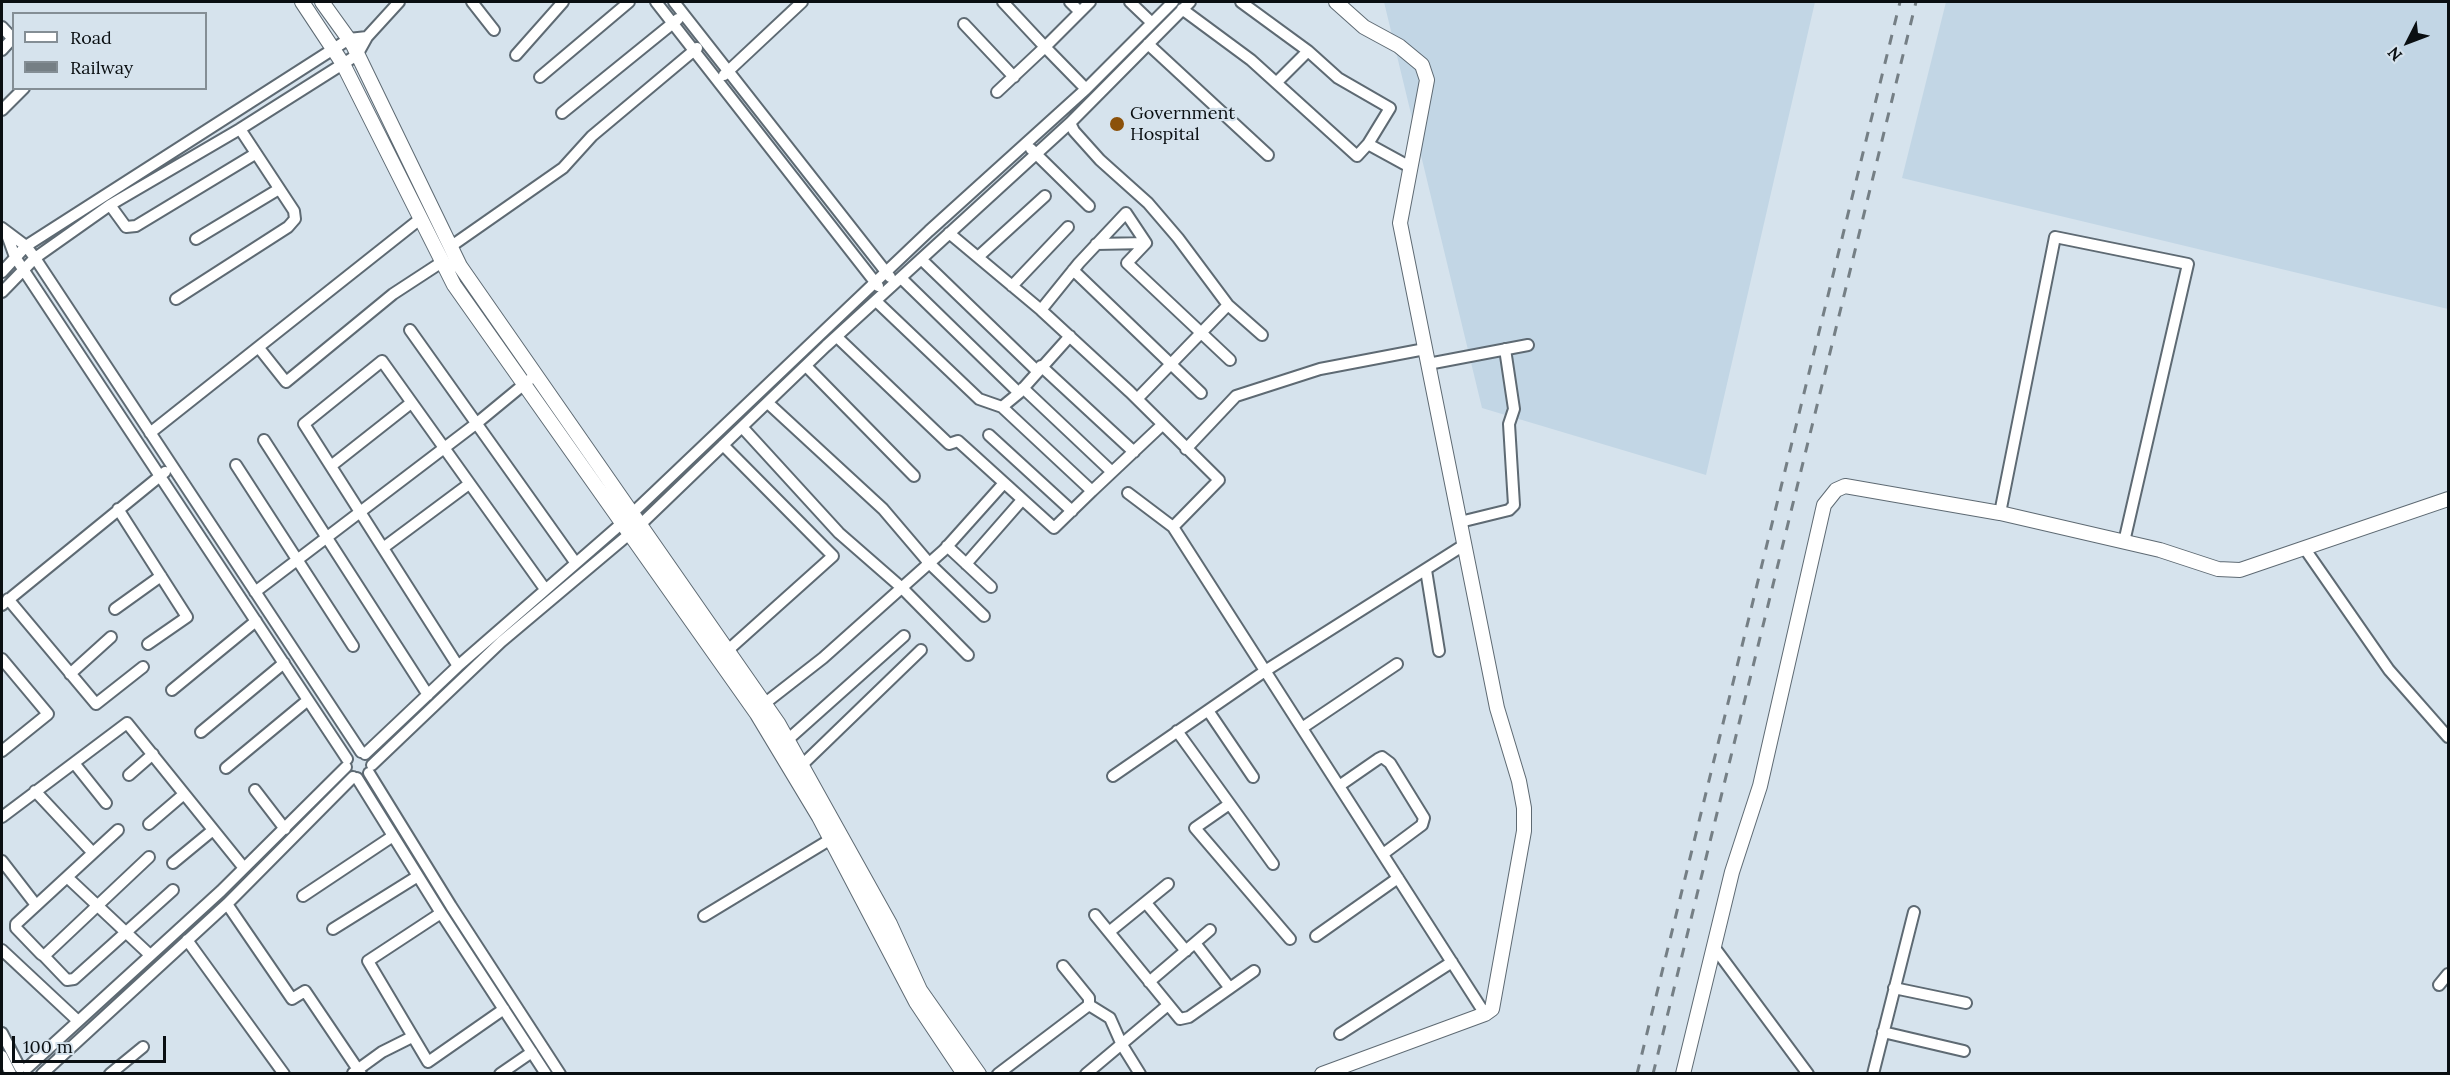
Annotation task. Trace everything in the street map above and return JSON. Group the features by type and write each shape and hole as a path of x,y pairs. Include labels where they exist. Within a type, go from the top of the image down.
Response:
{"street":[{"path":"302,2 343,64 454,285 529,380 630,524 757,714 802,765 890,924 920,990 979,1074"},
{"path":"322,2 349,39 450,247 529,380"},
{"path":"2,292 35,258 110,205 240,129 357,55 367,37 399,2"},
{"path":"472,2 494,30"},
{"path":"516,55 563,2"},
{"path":"540,77 628,2"},
{"path":"656,2 876,282 880,297 979,399 1002,407 1092,491"},
{"path":"674,2 886,272 1112,472"},
{"path":"717,81 802,2"},
{"path":"1003,2 1086,89"},
{"path":"1070,2 1080,12"},
{"path":"997,92 1090,2"},
{"path":"1130,2 1152,23"},
{"path":"1182,4 1277,82 1357,156 1368,144 1390,108 1338,78 1308,51 1241,2"},
{"path":"1322,1074 1485,1014 1492,1009 1524,831 1524,808 1519,781 1497,708 1400,223 1427,80 1422,64 1399,46 1364,27 1336,2"},
{"path":"42,1074 227,904 355,777 370,769 501,642 630,524 886,272 1086,89 1152,23 1182,4"},
{"path":"21,1071 285,829 353,753 363,753 575,562 630,524 723,445 1070,123 1148,44 1182,4"},
{"path":"562,113 684,15"},
{"path":"964,24 1014,77"},
{"path":"2,27 12,39"},
{"path":"2,272 26,246 349,39 367,37"},
{"path":"450,247 563,168 592,136 704,42"},
{"path":"1148,44 1268,155"},
{"path":"1277,82 1308,51"},
{"path":"2,110 22,90"},
{"path":"1070,123 1074,131 1100,160 1148,203 1178,237 1228,305 1262,335"},
{"path":"176,299 292,223 294,211 240,129"},
{"path":"1026,143 1089,206"},
{"path":"1368,144 1410,167"},
{"path":"110,205 126,227 136,226 255,154"},
{"path":"196,239 279,189"},
{"path":"978,257 1046,196"},
{"path":"1041,310 1073,270 1126,213 1146,243"},
{"path":"150,433 420,219"},
{"path":"1012,286 1068,227"},
{"path":"4,230 26,246 35,258 363,753 370,769 451,906 559,1073"},
{"path":"4,230 15,257 284,663 441,913 546,1074"},
{"path":"949,233 1070,336 1219,480 1173,527"},
{"path":"2000,513 2055,237 2188,264 2124,542"},
{"path":"1096,244 1146,243"},
{"path":"1146,243 1127,263 1230,360"},
{"path":"921,259 1039,369 1134,452"},
{"path":"259,348 286,382 393,294 442,262"},
{"path":"1073,270 1169,365 1201,393"},
{"path":"1137,399 1228,305"},
{"path":"410,330 575,562"},
{"path":"1002,407 1021,390 1070,336"},
{"path":"837,337 949,444 958,441 1054,528 1162,426"},
{"path":"1428,364 1528,345"},
{"path":"1186,449 1236,396 1320,369 1425,349"},
{"path":"1460,522 1509,510 1514,505 1509,424 1515,412 1505,349"},
{"path":"458,666 304,424 382,361 545,589"},
{"path":"806,366 914,476"},
{"path":"255,592 477,423 529,380"},
{"path":"331,466 411,403"},
{"path":"768,403 883,509 929,563 984,616"},
{"path":"742,427 839,533 902,588 968,655"},
{"path":"989,435 1072,511"},
{"path":"264,440 428,695"},
{"path":"723,445 833,556 727,651"},
{"path":"236,465 353,646"},
{"path":"143,667 96,704 5,602 172,466"},
{"path":"764,704 823,658 902,588 947,546 1004,483"},
{"path":"383,548 469,484"},
{"path":"1683,1074 1733,869 1760,786 1824,505 1830,495 1845,486 2000,513 2124,542 2217,569 2240,570 2448,499"},
{"path":"1128,493 1173,527 1485,1014"},
{"path":"966,564 1022,500"},
{"path":"118,509 187,617 148,644"},
{"path":"630,524 727,651 764,704 916,1002 964,1074"},
{"path":"1113,776 1266,671 1464,545"},
{"path":"947,546 991,587"},
{"path":"2305,549 2389,670 2448,737"},
{"path":"1426,570 1438,651"},
{"path":"115,609 161,576"},
{"path":"172,690 256,621"},
{"path":"783,744 904,636"},
{"path":"70,674 111,637"},
{"path":"802,765 921,650"},
{"path":"2,659 48,714 2,750"},
{"path":"201,732 284,663"},
{"path":"1302,728 1397,664"},
{"path":"226,768 308,700"},
{"path":"1209,712 1253,777"},
{"path":"2,817 127,723 244,868"},
{"path":"1177,731 1228,805 1273,864"},
{"path":"129,775 153,754"},
{"path":"1339,786 1382,757 1390,763 1424,819 1422,825 1383,854"},
{"path":"74,763 106,803"},
{"path":"255,790 285,829"},
{"path":"35,791 93,853"},
{"path":"149,824 184,794"},
{"path":"1228,805 1195,828 1290,939"},
{"path":"118,830 16,924 16,928 67,981 74,978 173,890"},
{"path":"173,863 213,830"},
{"path":"303,896 393,836"},
{"path":"704,916 831,839"},
{"path":"44,956 149,857"},
{"path":"2,861 36,905"},
{"path":"333,928 418,876"},
{"path":"67,877 150,955"},
{"path":"1316,936 1398,878"},
{"path":"1109,932 1168,884"},
{"path":"1146,903 1186,951"},
{"path":"227,904 292,999 305,991 357,1072 382,1052 412,1036"},
{"path":"1873,1074 1914,912"},
{"path":"441,913 368,961 428,1062 504,1009"},
{"path":"1095,915 1168,1005 1183,1020 1254,971"},
{"path":"1149,982 1210,930"},
{"path":"187,940 284,1074"},
{"path":"1195,943 1229,987"},
{"path":"1714,947 1808,1074"},
{"path":"2,950 78,1021"},
{"path":"1340,1034 1452,962"},
{"path":"1063,966 1089,998 1089,1005"},
{"path":"2439,986 2448,975"},
{"path":"1894,988 1966,1004"},
{"path":"1089,1005 1110,1018 1122,1045 1140,1074"},
{"path":"998,1074 1089,1005"},
{"path":"1086,1074 1168,1005"},
{"path":"1883,1032 1964,1051"},
{"path":"2,1034 21,1071"},
{"path":"110,1074 143,1047"},
{"path":"500,1074 532,1052"},
{"path":"2,1056 21,1071"}],"shaded area":[{"path":"1384,2 1815,2 1706,475 1482,408"},
{"path":"1946,2 2448,2 2448,309 1902,178"}],"railway":[{"path":"1637,1074 1900,2"},
{"path":"1653,1074 1916,2"}],"place":[{"name":"Government Hospital","path":"1117,124"}]}
